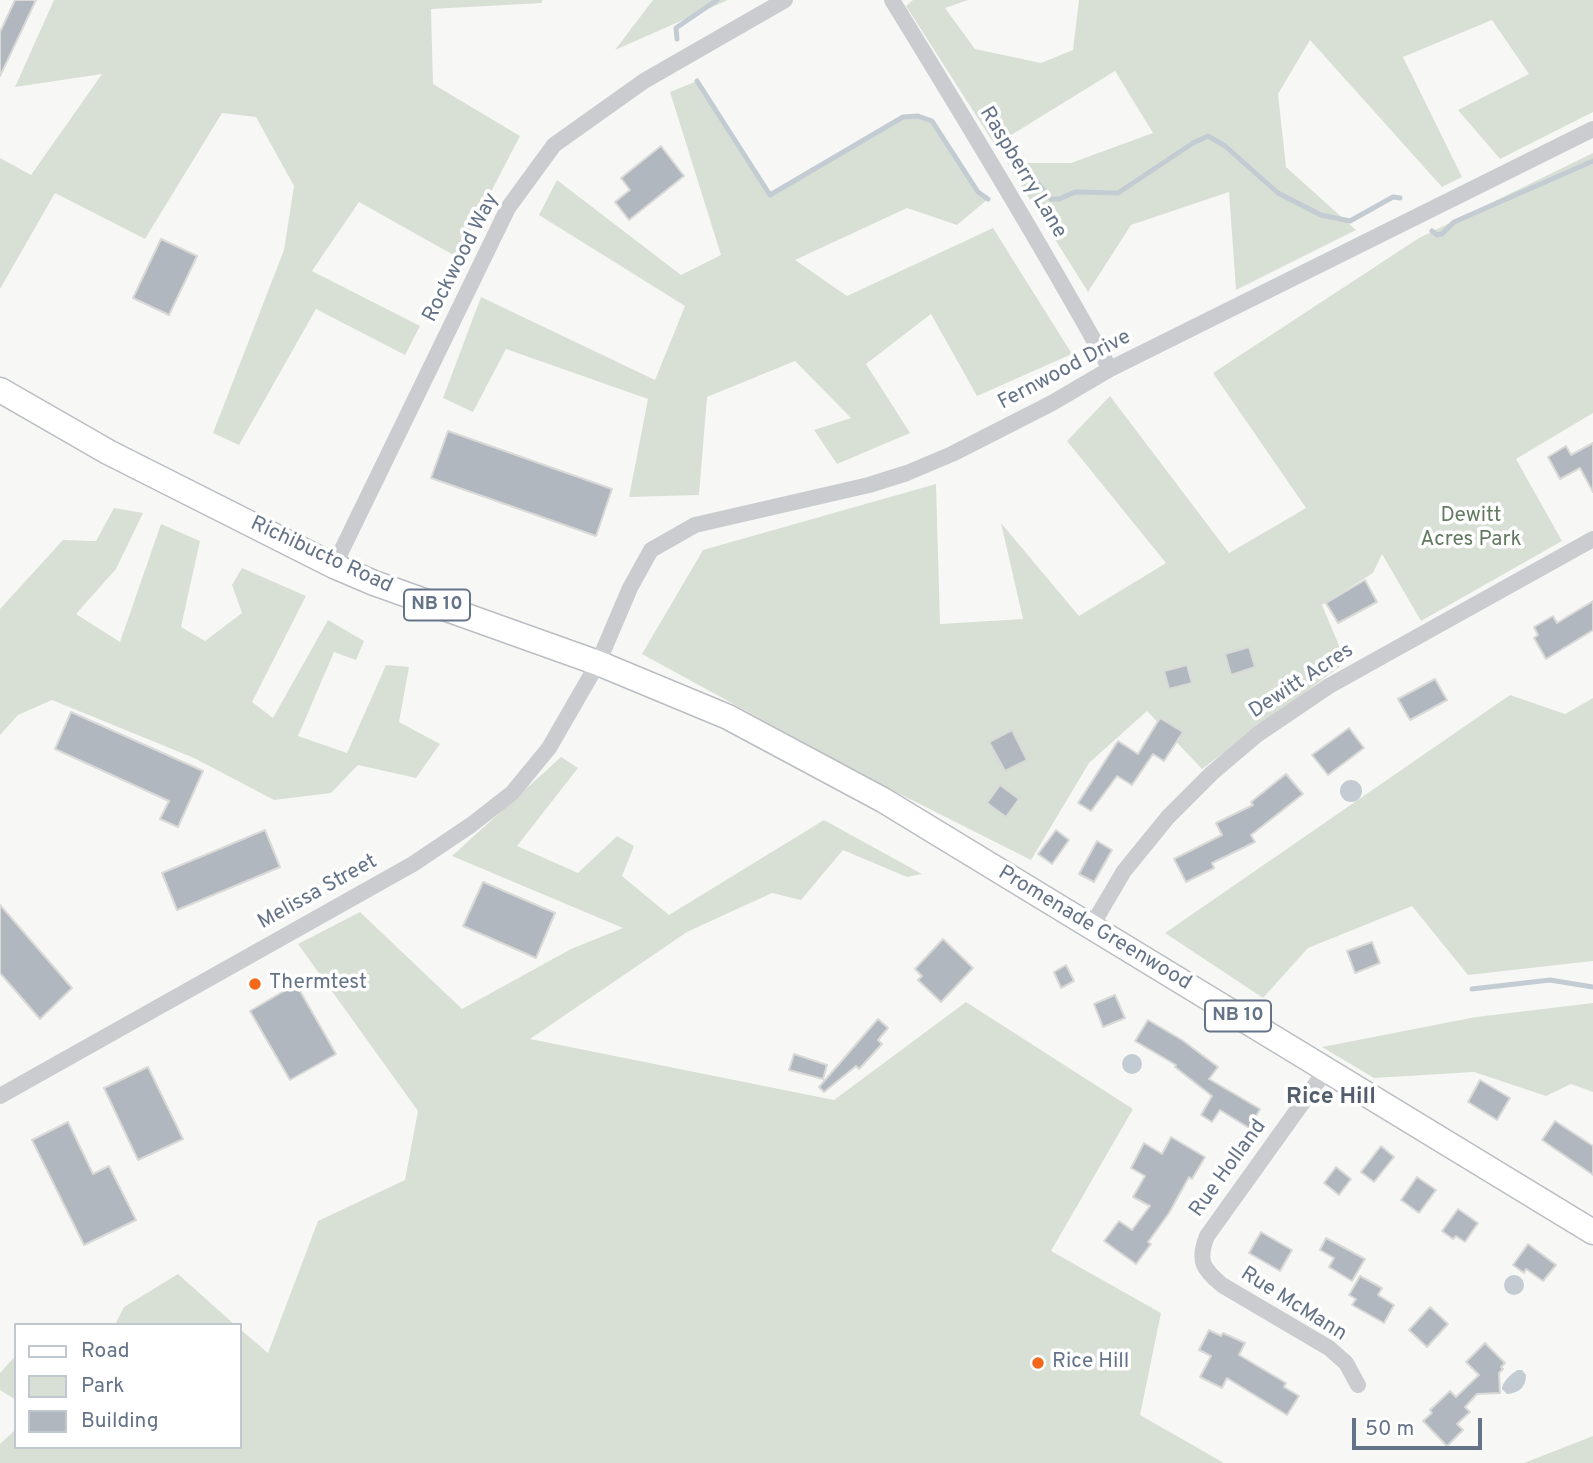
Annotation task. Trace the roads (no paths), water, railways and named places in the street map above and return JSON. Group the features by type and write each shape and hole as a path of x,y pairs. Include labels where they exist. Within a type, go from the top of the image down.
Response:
{"main road":[{"name":"Richibucto Road","path":"0,390 108,452 334,566 374,583 598,663 727,717 883,800"},
{"name":"Promenade Greenwood","path":"883,800 1593,1232"}],"street":[{"name":"Rockwood Way","path":"334,566 508,208 554,145 644,81 785,0"},
{"name":"Raspberry Lane","path":"892,0 989,157 1110,369"},
{"name":"Fernwood Drive","path":"598,663 630,588 651,550 695,525 869,485 952,454 1052,403 1110,369 1593,129"},
{"name":"Dewitt Acres","path":"1091,927 1124,870 1168,817 1258,734 1329,686 1593,539"},
{"name":"Melissa Street","path":"0,1096 414,864 471,825 512,793 549,748 598,663"},
{"name":"Rue Holland","path":"1202,1263 1202,1250 1207,1237 1326,1070"},
{"name":"Rue McMann","path":"1202,1263 1210,1276 1222,1285 1329,1348 1346,1363 1358,1385"}],"waterway":[{"path":"677,39 676,28 717,0"},
{"path":"697,81 770,195 903,117 918,116 932,121 978,192 988,199"},
{"path":"1026,176 1033,177 1051,199 1059,199 1075,192 1118,193 1193,143 1208,136 1225,146 1278,193 1321,215 1350,221 1393,197 1400,198"},
{"path":"1432,231 1437,235 1442,234 1454,222 1593,161"},
{"path":"1472,989 1550,980 1593,987"}],"place":[{"name":"Thermtest","path":"255,984"},
{"name":"Rice Hill","path":"1038,1363"}],"district":[{"name":"Rice Hill","path":"1331,1098"}],"park label":[{"name":"Dewitt Acres Park","path":"1471,529"}]}
